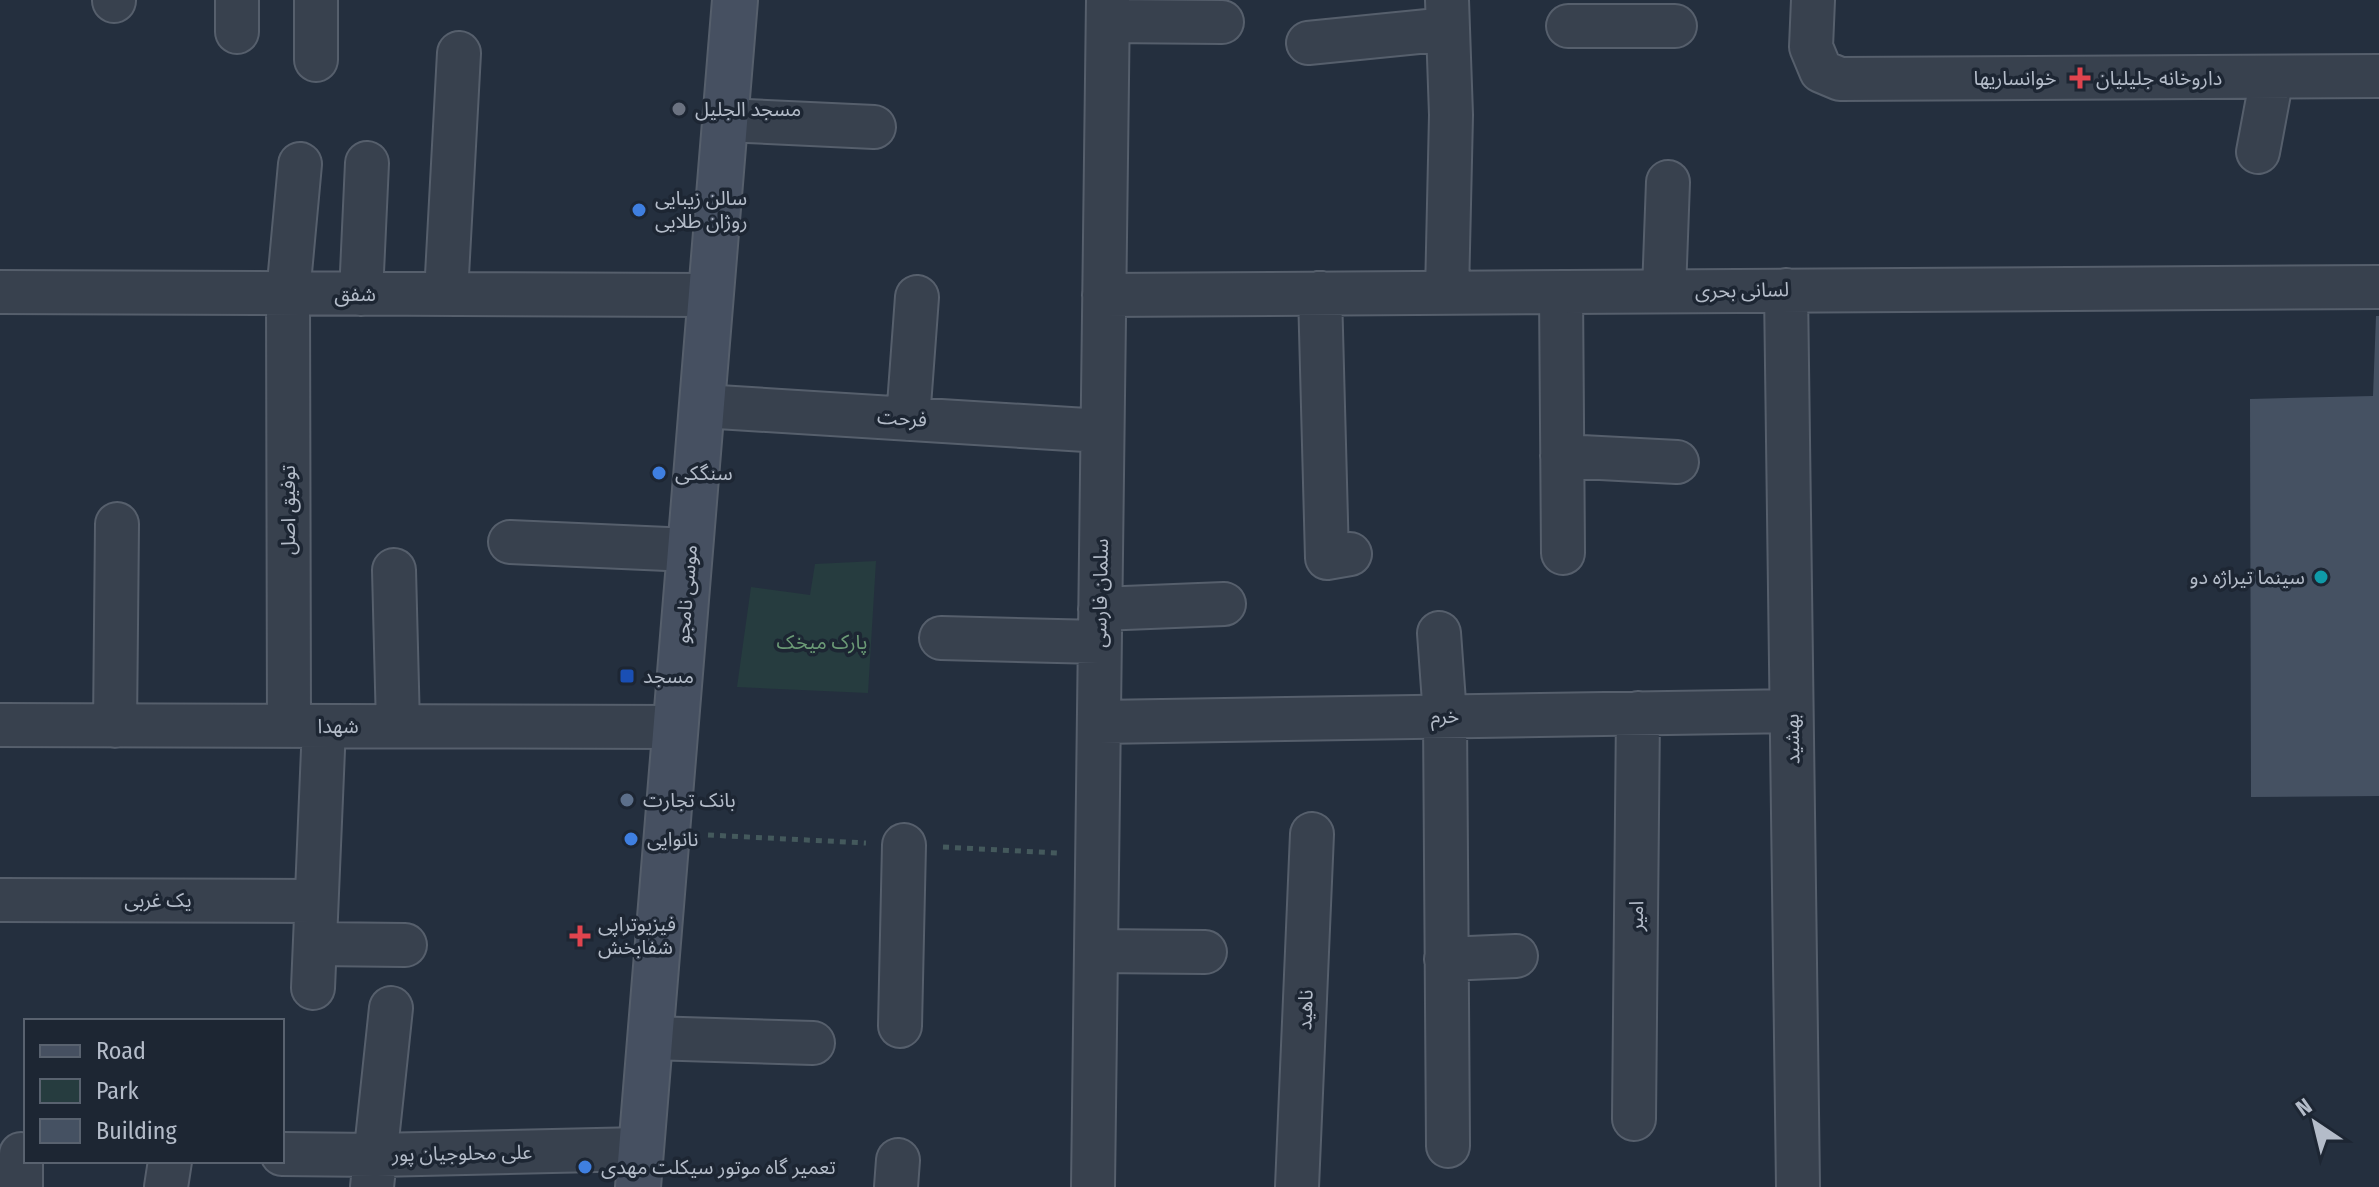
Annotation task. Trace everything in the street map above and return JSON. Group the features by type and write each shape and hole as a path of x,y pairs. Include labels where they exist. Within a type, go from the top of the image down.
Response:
{"main road":[{"name":"موسی نامجو","path":"640,1168 735,0"}],"street":[{"path":"316,0 316,60"},
{"name":"خوانساریها","path":"1813,0 1811,47 1821,71 1840,79 2379,76"},
{"path":"1108,11 1222,22"},
{"name":"سلمان فارسی","path":"1093,1187 1108,11"},
{"path":"1568,26 1619,13 1675,26"},
{"path":"1308,43 1447,15 1451,115 1447,293"},
{"path":"446,294 459,53"},
{"path":"2258,152 2272,77"},
{"path":"725,120 874,127"},
{"path":"361,294 367,163"},
{"name":"توفیق اصل","path":"300,164 288,294 316,901 313,988"},
{"path":"1664,291 1668,182"},
{"name":"لسانی بحری","path":"1104,295 2379,287"},
{"name":"بهشید","path":"1786,290 1798,1187"},
{"name":"شفق","path":"0,292 711,295"},
{"path":"1561,292 1563,553"},
{"path":"1320,293 1327,558 1350,554"},
{"path":"908,419 917,297"},
{"name":"فرحت","path":"702,406 1102,431"},
{"path":"1562,456 1677,462"},
{"path":"115,726 117,524"},
{"path":"510,542 690,550"},
{"path":"394,570 398,726"},
{"path":"941,638 1100,625 1224,604"},
{"path":"1439,633 1445,716 1448,1146"},
{"name":"خرم","path":"1099,722 1791,711"},
{"name":"امیر","path":"1634,1119 1638,713"},
{"name":"شهدا","path":"0,725 675,727"},
{"name":"ناهید","path":"1297,1187 1312,834"},
{"path":"900,1026 904,845"},
{"name":"یک غربی","path":"0,900 316,901"},
{"path":"315,944 405,945"},
{"path":"1096,951 1205,952"},
{"path":"1446,959 1516,956"},
{"path":"374,1171 391,1008"},
{"path":"650,1038 813,1043"},
{"name":"علی محلوجیان پور","path":"284,1154 374,1171 640,1168"},
{"path":"166,1187 170,1163"}],"green space":[{"name":"پارک میخک","path":"876,561 868,693 737,687 751,587 810,595 815,564"}],"building":[{"path":"2376,316 2379,316 2379,796 2251,797 2250,399 2373,396"}],"place":[{"name":"داروخانه جلیلیان","path":"2080,78"},
{"name":"مسجد الجلیل","path":"679,109"},
{"name":"سالن زیبایی روژان طلایی","path":"639,210"},
{"name":"سنگکی","path":"659,473"},
{"name":"سینما تیراژه دو","path":"2321,577"},
{"name":"مسجد","path":"627,676"},
{"name":"بانک تجارت","path":"627,800"},
{"name":"نانوایی","path":"631,839"},
{"name":"فیزیوتراپی شفابخش","path":"580,936"},
{"name":"تعمیر گاه موتور سیکلت مهدی","path":"585,1167"}]}
